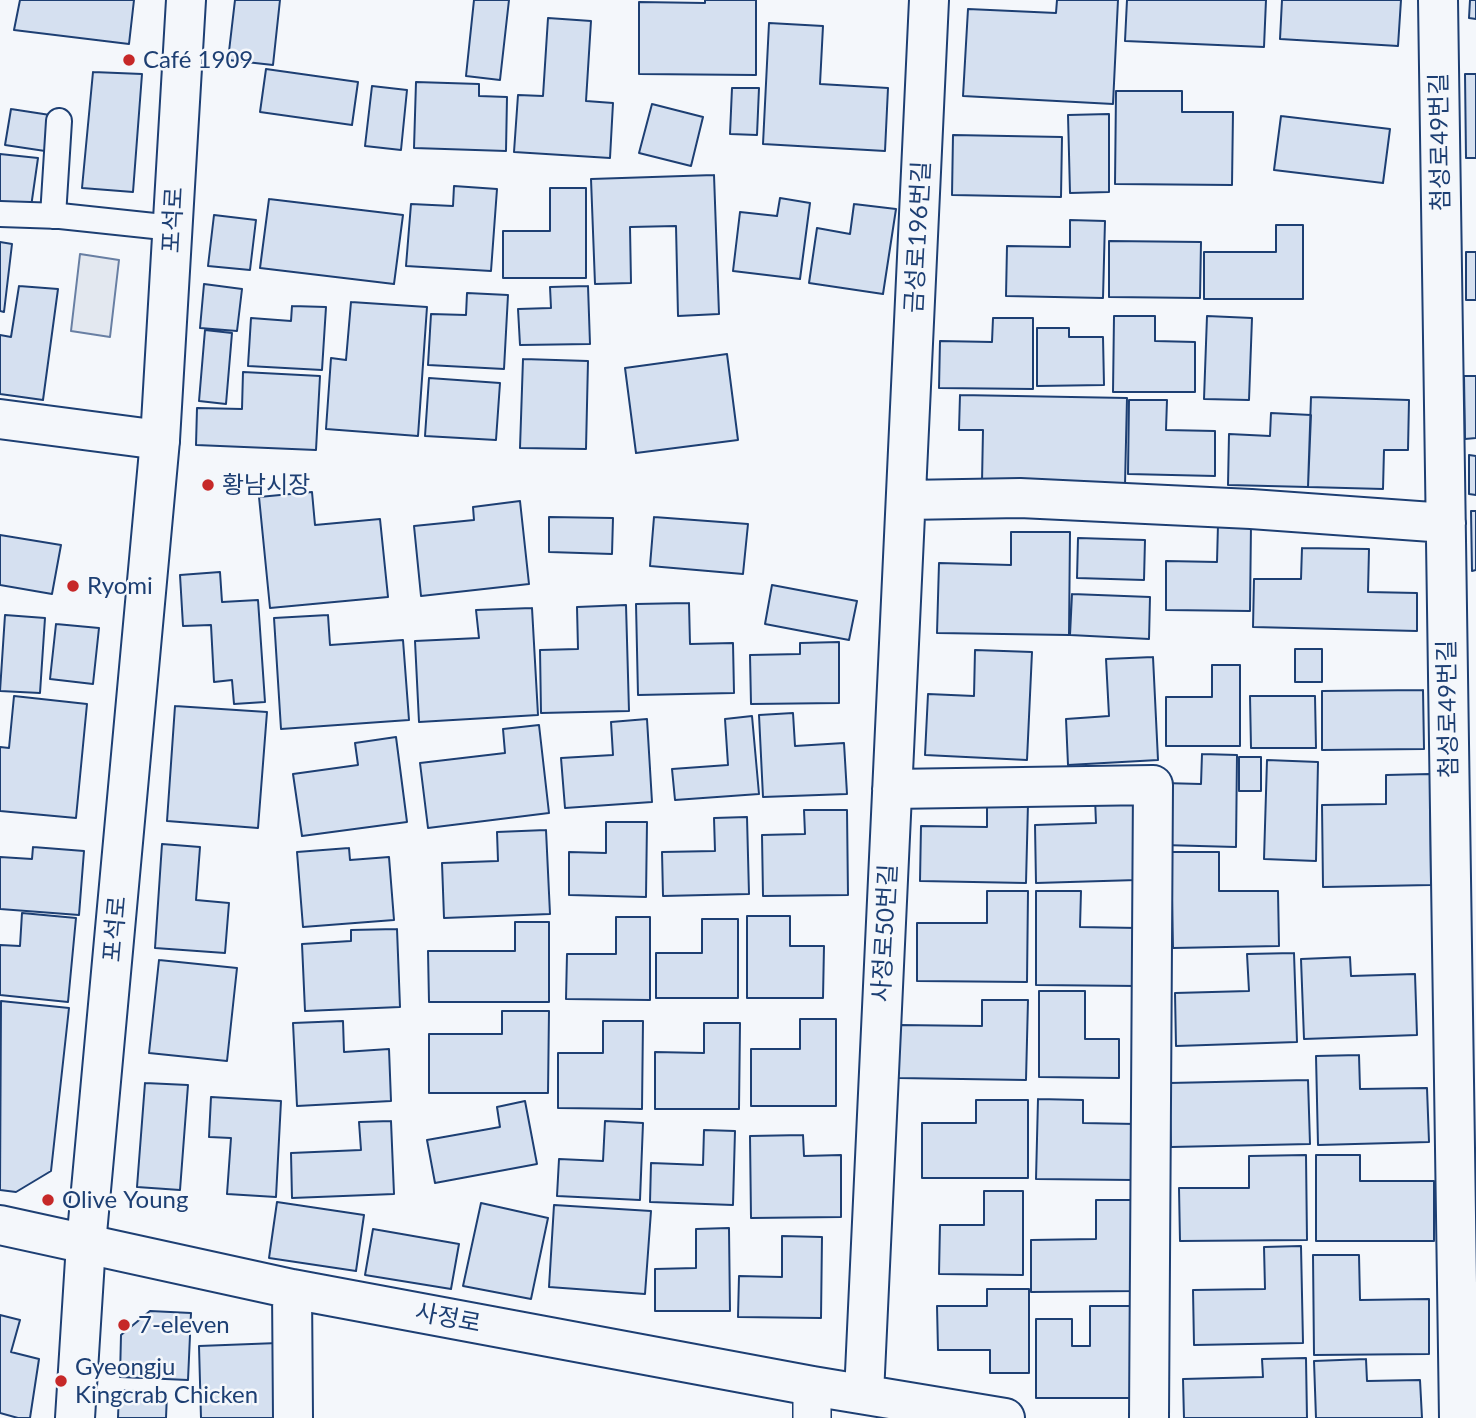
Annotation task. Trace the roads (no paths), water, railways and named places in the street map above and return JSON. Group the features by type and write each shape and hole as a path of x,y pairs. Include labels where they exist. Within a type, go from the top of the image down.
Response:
{"street":[{"name":"포석로","path":"75,1418 86,1244 160,440 186,0"},
{"name":"금성로196번길","path":"906,486 929,0"},
{"name":"첨성로49번길","path":"1438,0 1459,1418"},
{"path":"0,419 160,440"},
{"path":"906,486 1020,498 1251,509 1446,523"},
{"name":"사정로50번길","path":"864,1394 906,486"},
{"path":"892,789 1153,785 1149,1418"},
{"name":"사정로","path":"0,1225 812,1402 864,1394 1005,1418"},
{"path":"292,1289 293,1418"}],"lane":[{"path":"53,216 59,121"},
{"path":"0,214 53,216 173,229"}],"place":[{"name":"Café 1909","path":"129,60"},
{"name":"황남시장","path":"208,485"},
{"name":"Ryomi","path":"73,586"},
{"name":"Olive Young","path":"48,1200"},
{"name":"7-eleven","path":"124,1325"},
{"name":"Gyeongju Kingcrab Chicken","path":"61,1381"}]}
